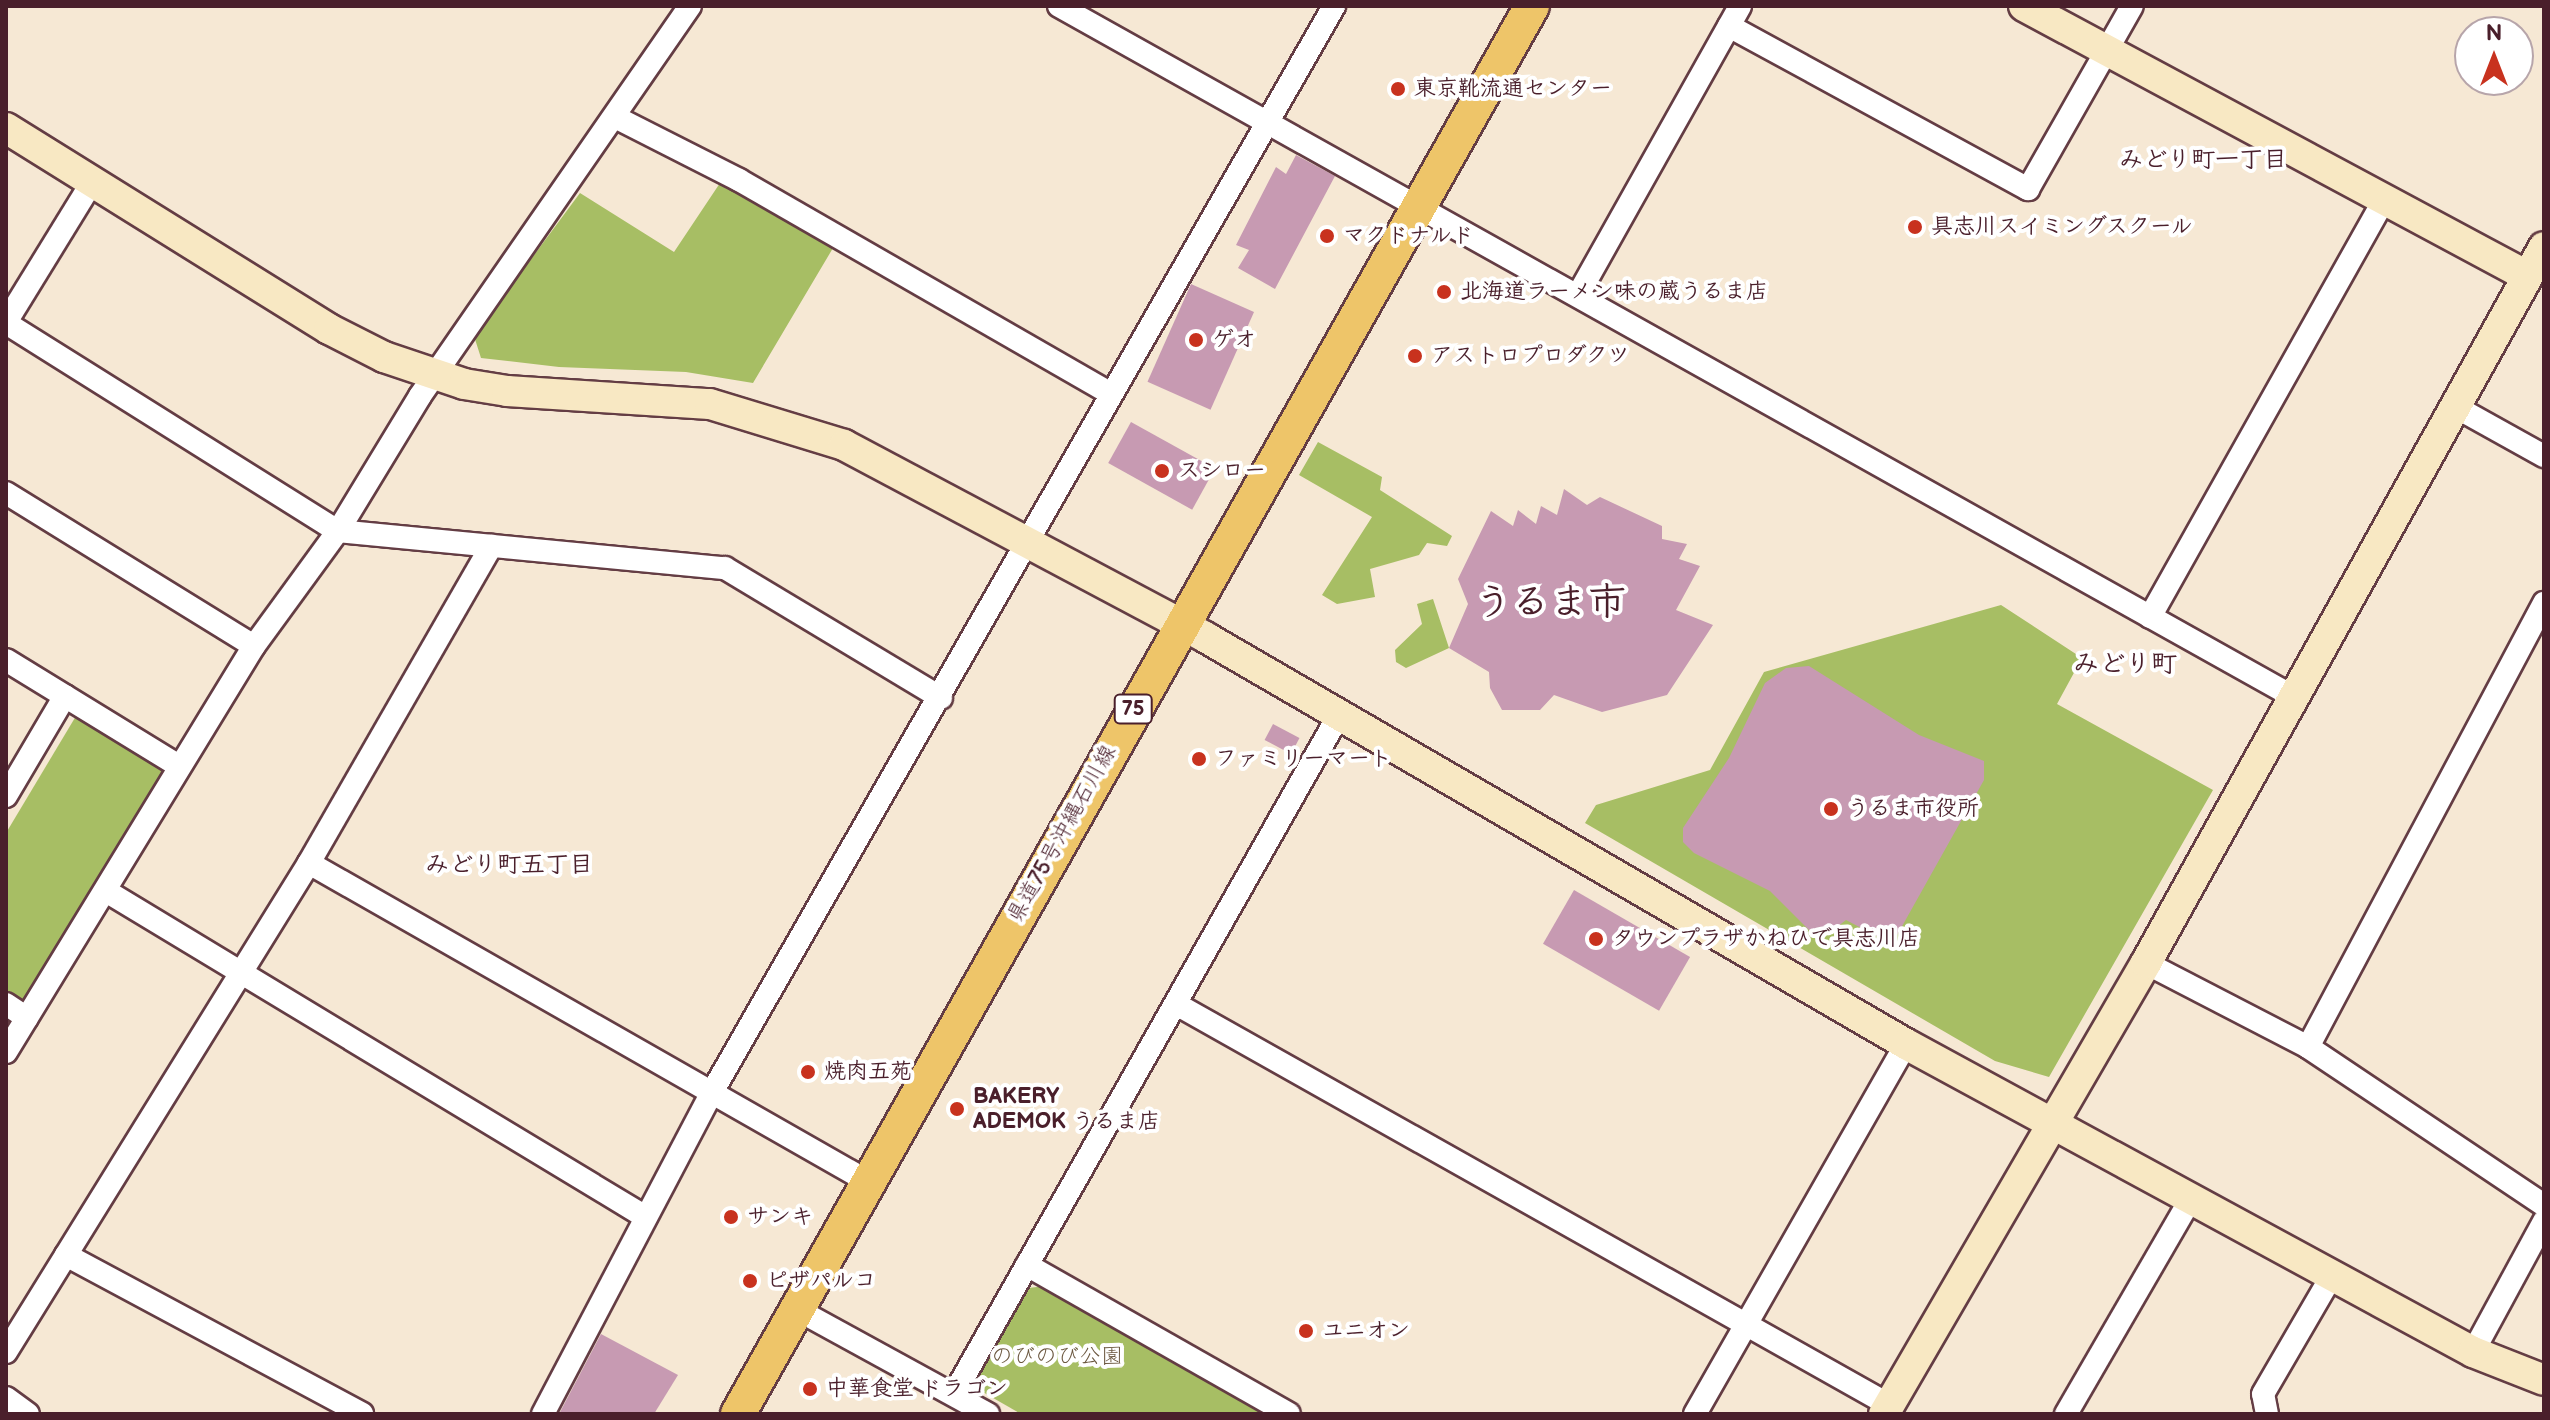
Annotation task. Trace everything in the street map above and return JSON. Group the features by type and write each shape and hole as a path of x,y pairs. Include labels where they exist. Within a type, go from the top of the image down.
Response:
{"main road":[{"name":"県道75号沖縄石川線","path":"738,1414 1180,624 1532,6"}],"street":[{"path":"6,1052 254,646 338,531 435,376 690,6"},
{"path":"1059,6 2292,696"},
{"path":"543,1414 644,1216 711,1094 941,698 1109,393 1334,6"},
{"path":"1578,295 1740,6"},
{"path":"2024,6 2527,276"},
{"path":"1729,26 2028,189 2132,6"},
{"path":"615,117 739,180 1109,393"},
{"path":"6,128 329,329 435,376 507,391 676,399 748,412 844,445 1180,624 1906,1044 2052,1125 2473,1352 2544,1380"},
{"path":"92,182 6,323 338,531 725,568 941,698"},
{"path":"2150,617 2385,198"},
{"path":"1176,1004 1749,1324 1886,1410 2146,963 2544,247"},
{"path":"2454,406 2544,456"},
{"path":"6,493 254,646"},
{"path":"6,1352 309,863 491,546"},
{"path":"2308,1047 2544,603"},
{"path":"6,660 179,766"},
{"path":"6,796 65,696"},
{"path":"954,1394 1339,715"},
{"path":"309,863 867,1181"},
{"path":"106,891 644,1216"},
{"path":"2146,963 2308,1047 2544,1205"},
{"path":"6,1004 27,1018"},
{"path":"1695,1414 1906,1044"},
{"path":"2066,1414 2191,1198"},
{"path":"2473,1352 2544,1221"},
{"path":"66,1255 362,1414"},
{"path":"1027,1265 1289,1414"},
{"path":"2267,1414 2263,1394 2331,1277"},
{"path":"796,1309 988,1414"},
{"path":"6,1398 28,1414"}],"green space":[{"path":"720,183 833,248 753,383 686,372 559,367 481,358 474,336 580,193 674,252"},
{"path":"1318,442 1382,477 1380,490 1452,536 1447,546 1427,543 1419,555 1370,569 1375,597 1337,604 1322,595 1372,517 1299,475"},
{"path":"1433,599 1449,648 1406,668 1396,662 1395,650 1422,624 1417,604"},
{"path":"2001,605 2082,658 2057,704 2213,790 2049,1077 1995,1061 1585,823 1596,805 1710,770 1764,672"},
{"path":"82,706 179,766 33,1008 6,991 6,833"},
{"name":"のびのび公園","path":"1046,1286 1268,1414 1021,1414 981,1391 977,1377 1028,1288"}],"building":[{"path":"1296,155 1335,176 1275,289 1238,268 1249,250 1236,245 1276,167 1286,174"},
{"path":"1191,284 1254,312 1211,410 1147,382"},
{"path":"1131,422 1215,469 1192,510 1108,463"},
{"path":"1564,489 1587,505 1600,497 1662,526 1662,539 1687,544 1679,559 1700,566 1676,610 1713,625 1667,695 1602,712 1554,695 1540,710 1502,710 1490,688 1489,672 1449,648 1468,604 1458,579 1491,511 1513,526 1518,510 1536,524 1541,506 1557,515"},
{"name":"うるま市役所","path":"1809,666 1919,735 1984,761 1984,780 1896,937 1886,941 1846,920 1833,930 1810,931 1770,891 1694,853 1683,842 1683,828 1729,758 1765,683 1786,668"},
{"path":"1273,724 1299,738 1291,754 1265,740"},
{"path":"1574,890 1690,957 1659,1011 1543,944"},
{"path":"601,1334 678,1375 654,1414 559,1414"}],"place":[{"name":"東京靴流通センター","path":"1398,89"},
{"name":"具志川スイミングスクール","path":"1915,227"},
{"name":"マクドナルド","path":"1327,236"},
{"name":"北海道ラーメン味の蔵うるま店","path":"1444,292"},
{"name":"ゲオ","path":"1196,340"},
{"name":"アストロプロダクツ","path":"1415,356"},
{"name":"スシロー","path":"1162,471"},
{"name":"ファミリーマート","path":"1199,759"},
{"name":"うるま市役所","path":"1831,809"},
{"name":"タウンプラザかねひで具志川店","path":"1596,939"},
{"name":"焼肉五苑","path":"808,1072"},
{"name":"BAKERY ADEMOK うるま店","path":"957,1109"},
{"name":"サンキ","path":"731,1217"},
{"name":"ピザパルコ","path":"750,1281"},
{"name":"ユニオン","path":"1306,1331"},
{"name":"中華食堂 ドラゴン","path":"810,1389"}],"district":[{"name":"みどり町一丁目","path":"2203,160"},
{"name":"うるま市","path":"1550,603"},
{"name":"みどり町","path":"2125,665"},
{"name":"みどり町五丁目","path":"509,865"}]}
